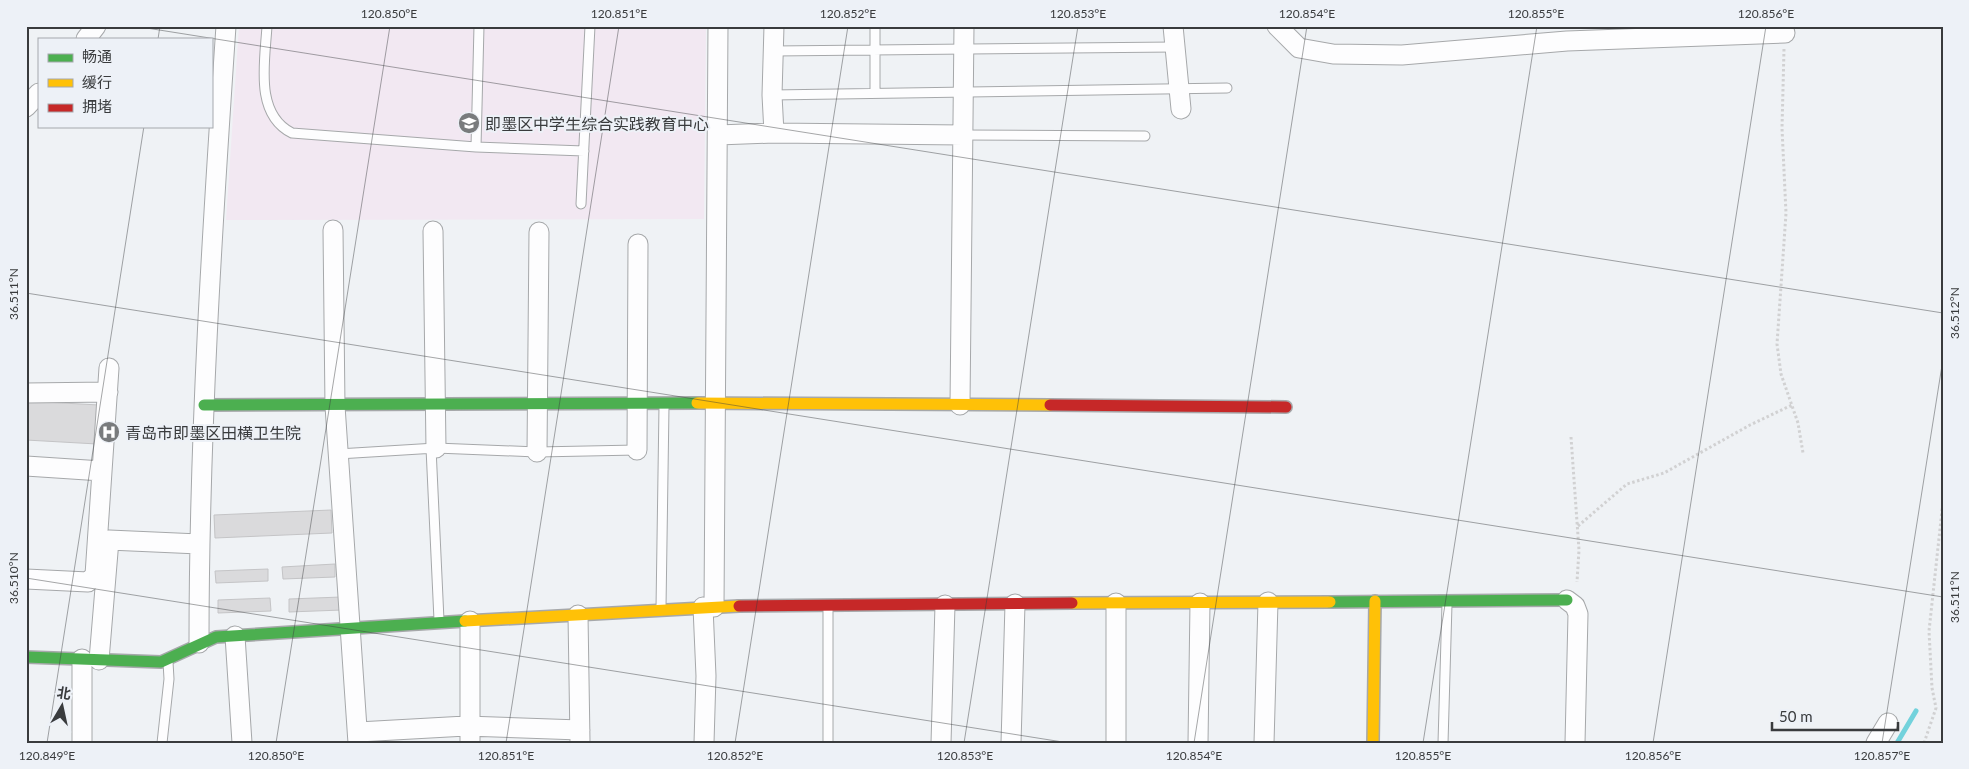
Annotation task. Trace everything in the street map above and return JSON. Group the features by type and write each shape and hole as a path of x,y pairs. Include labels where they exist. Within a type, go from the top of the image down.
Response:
{"street":[{"path":"87,38 96,26"},
{"path":"198,643 199,544 211,240 226,26"},
{"path":"704,743 716,403 718,26"},
{"path":"774,26 772,95 774,133"},
{"path":"960,404 964,26"},
{"path":"1173,26 1181,109"},
{"path":"1279,29 1298,48 1333,54 1402,55 1567,41 1785,33"},
{"path":"26,107 38,93"},
{"path":"718,136 774,133 963,135"},
{"path":"333,230 335,406 358,738 471,734 580,736 578,615"},
{"path":"433,231 436,405 433,448"},
{"path":"537,452 539,232"},
{"path":"637,450 638,244"},
{"path":"26,578 88,582 95,575 109,368"},
{"path":"26,393 108,392"},
{"path":"204,405 335,406 716,403 1286,407"},
{"path":"26,466 102,471"},
{"path":"82,743 90,659 109,540 199,544"},
{"path":"26,657 161,662 181,656 198,643 216,637 708,607 1567,600 1575,606 1578,614 1575,743"},
{"path":"1373,743 1375,601"},
{"path":"1264,743 1268,602"},
{"path":"1198,743 1200,603"},
{"path":"1011,743 1015,604"},
{"path":"1116,604 1116,743"},
{"path":"940,743 945,605"},
{"path":"470,621 471,734"},
{"path":"235,636 242,743"},
{"path":"1876,743 1888,723"}],"lane":[{"path":"267,26 263,86 270,109 283,129 292,133 476,148 584,151"},
{"path":"476,148 479,26"},
{"path":"581,204 590,26"},
{"path":"875,26 875,93"},
{"path":"774,51 1175,47"},
{"path":"772,95 1227,88"},
{"path":"963,135 1145,136"},
{"path":"661,610 664,403"},
{"path":"338,454 433,448 537,452 637,450"},
{"path":"433,448 439,623"},
{"path":"1443,743 1447,601"},
{"path":"828,606 828,743"},
{"path":"162,743 169,679 168,660"}],"path":[{"path":"1785,33 1782,128 1786,214 1777,344 1781,374 1798,423 1802,453"},
{"path":"1578,526 1627,484 1664,473 1750,425 1792,405"},
{"path":"1567,600 1577,584 1579,550 1571,437"},
{"path":"1924,743 1936,708 1932,688 1930,631 1943,501"}],"shaded area":[{"name":"即墨区中学生综合实践教育中心","path":"239,26 706,26 704,219 226,220"}],"building":[{"path":"26,401 99,405 97,444 26,440"},
{"path":"331,510 332,533 215,538 214,515"},
{"path":"335,564 335,577 283,579 282,567"},
{"path":"268,569 268,581 216,583 215,571"},
{"path":"341,597 342,610 289,612 289,599"},
{"path":"270,598 271,611 218,613 218,600"}],"waterway":[{"path":"1897,743 1916,711"}],"traffic: fast":[{"path":"204,405 697,403"},
{"path":"1330,602 1567,600"},
{"path":"26,657 161,662 216,637 465,621"}],"traffic: slow":[{"path":"697,403 1050,405"},
{"path":"1373,743 1375,601"},
{"path":"1072,603 1330,602"},
{"path":"465,621 739,606"}],"traffic: jam":[{"path":"1050,405 1286,407"},
{"path":"739,606 1072,603"}],"place":[{"name":"即墨区中学生综合实践教育中心","path":"469,123"},
{"name":"青岛市即墨区田横卫生院","path":"109,432"}]}
